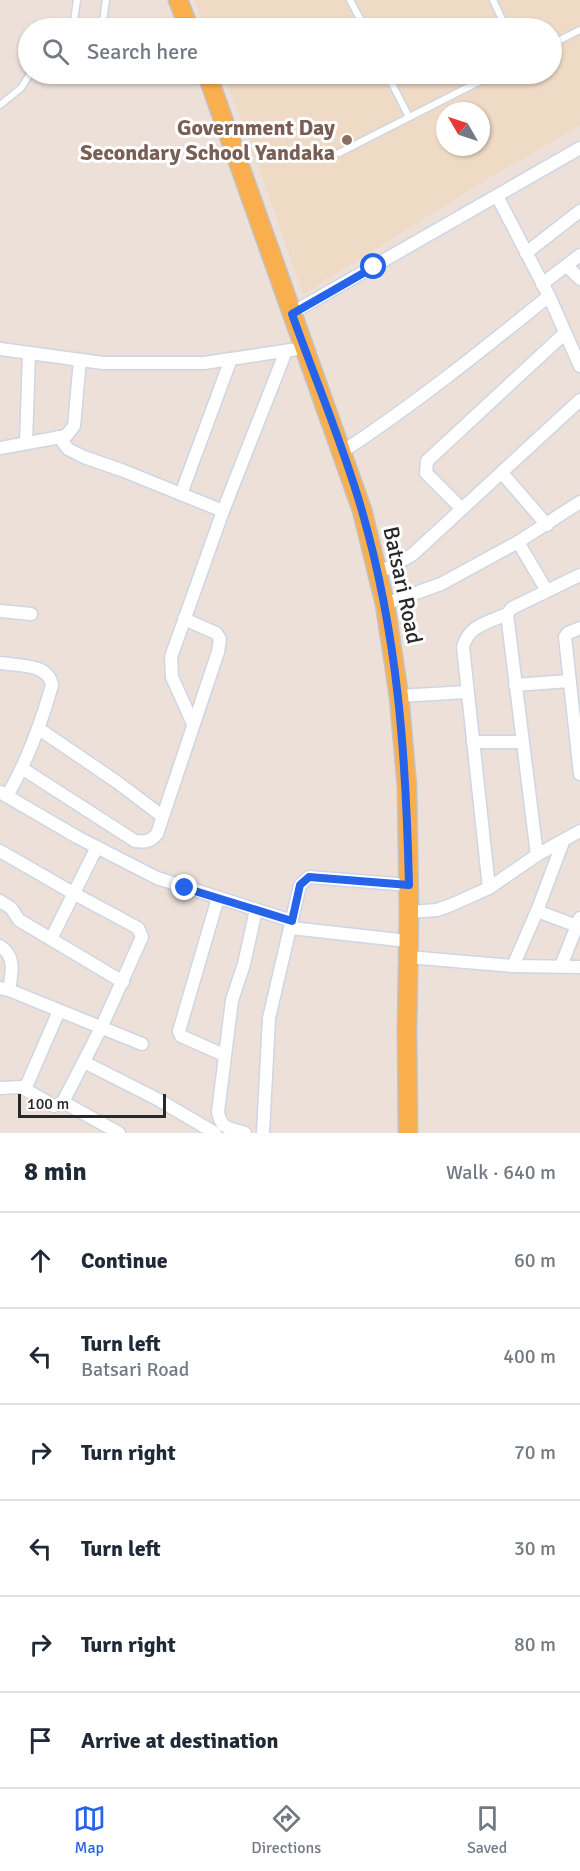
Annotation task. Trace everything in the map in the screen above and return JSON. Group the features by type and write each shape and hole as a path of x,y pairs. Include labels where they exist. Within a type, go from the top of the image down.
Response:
{"main road":[{"path":"178,0 185,18"},
{"name":"Batsari Road","path":"211,84 292,314 295,349 342,452 362,510 385,604 399,696 407,787 408,1133"}],"street":[{"path":"292,314 580,148"},
{"path":"497,196 549,296 580,366"},
{"path":"526,253 580,211"},
{"path":"542,284 580,255"},
{"path":"567,266 580,279"},
{"path":"342,452 398,415 450,376 549,296"},
{"path":"462,509 426,473 427,461 565,333"},
{"path":"0,350 103,363 204,363 295,349"},
{"path":"193,724 172,677 171,657 223,511 295,349"},
{"path":"26,443 28,353"},
{"path":"181,494 231,359"},
{"path":"0,448 66,436 71,432 74,426 80,360"},
{"path":"378,573 412,555 580,400"},
{"path":"59,437 68,450 223,511"},
{"path":"502,473 547,525"},
{"path":"385,604 441,584 547,525 580,502"},
{"path":"518,542 547,591"},
{"path":"489,888 462,647 466,636 476,627 507,614 512,608 580,574"},
{"path":"0,611 31,614"},
{"path":"507,614 537,855"},
{"path":"23,769 135,841 152,840 157,834 218,652 220,639 216,633 184,619"},
{"path":"580,628 568,633 565,637 580,774"},
{"path":"0,663 40,668 51,678 52,685 39,729 23,769 4,794 97,847 162,880 292,924 408,949 513,966 580,966"},
{"path":"515,685 569,681"},
{"path":"399,696 468,692"},
{"path":"39,729 162,816"},
{"path":"473,742 522,742"},
{"path":"409,912 437,910 452,905 489,888 537,855 573,838"},
{"path":"513,966 573,838"},
{"path":"51,939 97,847"},
{"path":"0,851 138,928 142,937 101,1028 63,1102 54,1106 21,1087 0,1088"},
{"path":"262,1133 269,1018 300,885 309,877 409,885"},
{"path":"218,898 179,1031 181,1036 224,1055"},
{"path":"0,901 11,908 19,920 123,982"},
{"path":"237,1132 224,1127 219,1120 218,1112 232,1000 244,964 256,910"},
{"path":"537,911 578,922 561,966"},
{"path":"0,946 8,951 12,963 5,989 142,1044"},
{"path":"25,1089 59,1011"},
{"path":"84,1062 159,1100 214,1133"},
{"path":"63,1102 112,1131"}],"lane":[{"path":"74,18 77,0"},
{"path":"103,18 106,0"},
{"path":"350,0 360,18"},
{"path":"493,0 501,18"},
{"path":"562,39 580,30"},
{"path":"0,105 24,84"},
{"path":"392,84 409,117"},
{"path":"339,153 474,84"}],"shaded area":[{"name":"Government Day Secondary School Yandaka","path":"194,0 580,0 580,126 489,178 303,294 247,133 227,84 562,84 562,18 201,18"}],"place":[{"name":"Government Day Secondary School Yandaka","path":"347,140"}],"route":[{"path":"185,888 292,921 300,885 304,879 309,877 409,885 407,787 399,696 385,604 362,510 292,314 374,267"}]}
